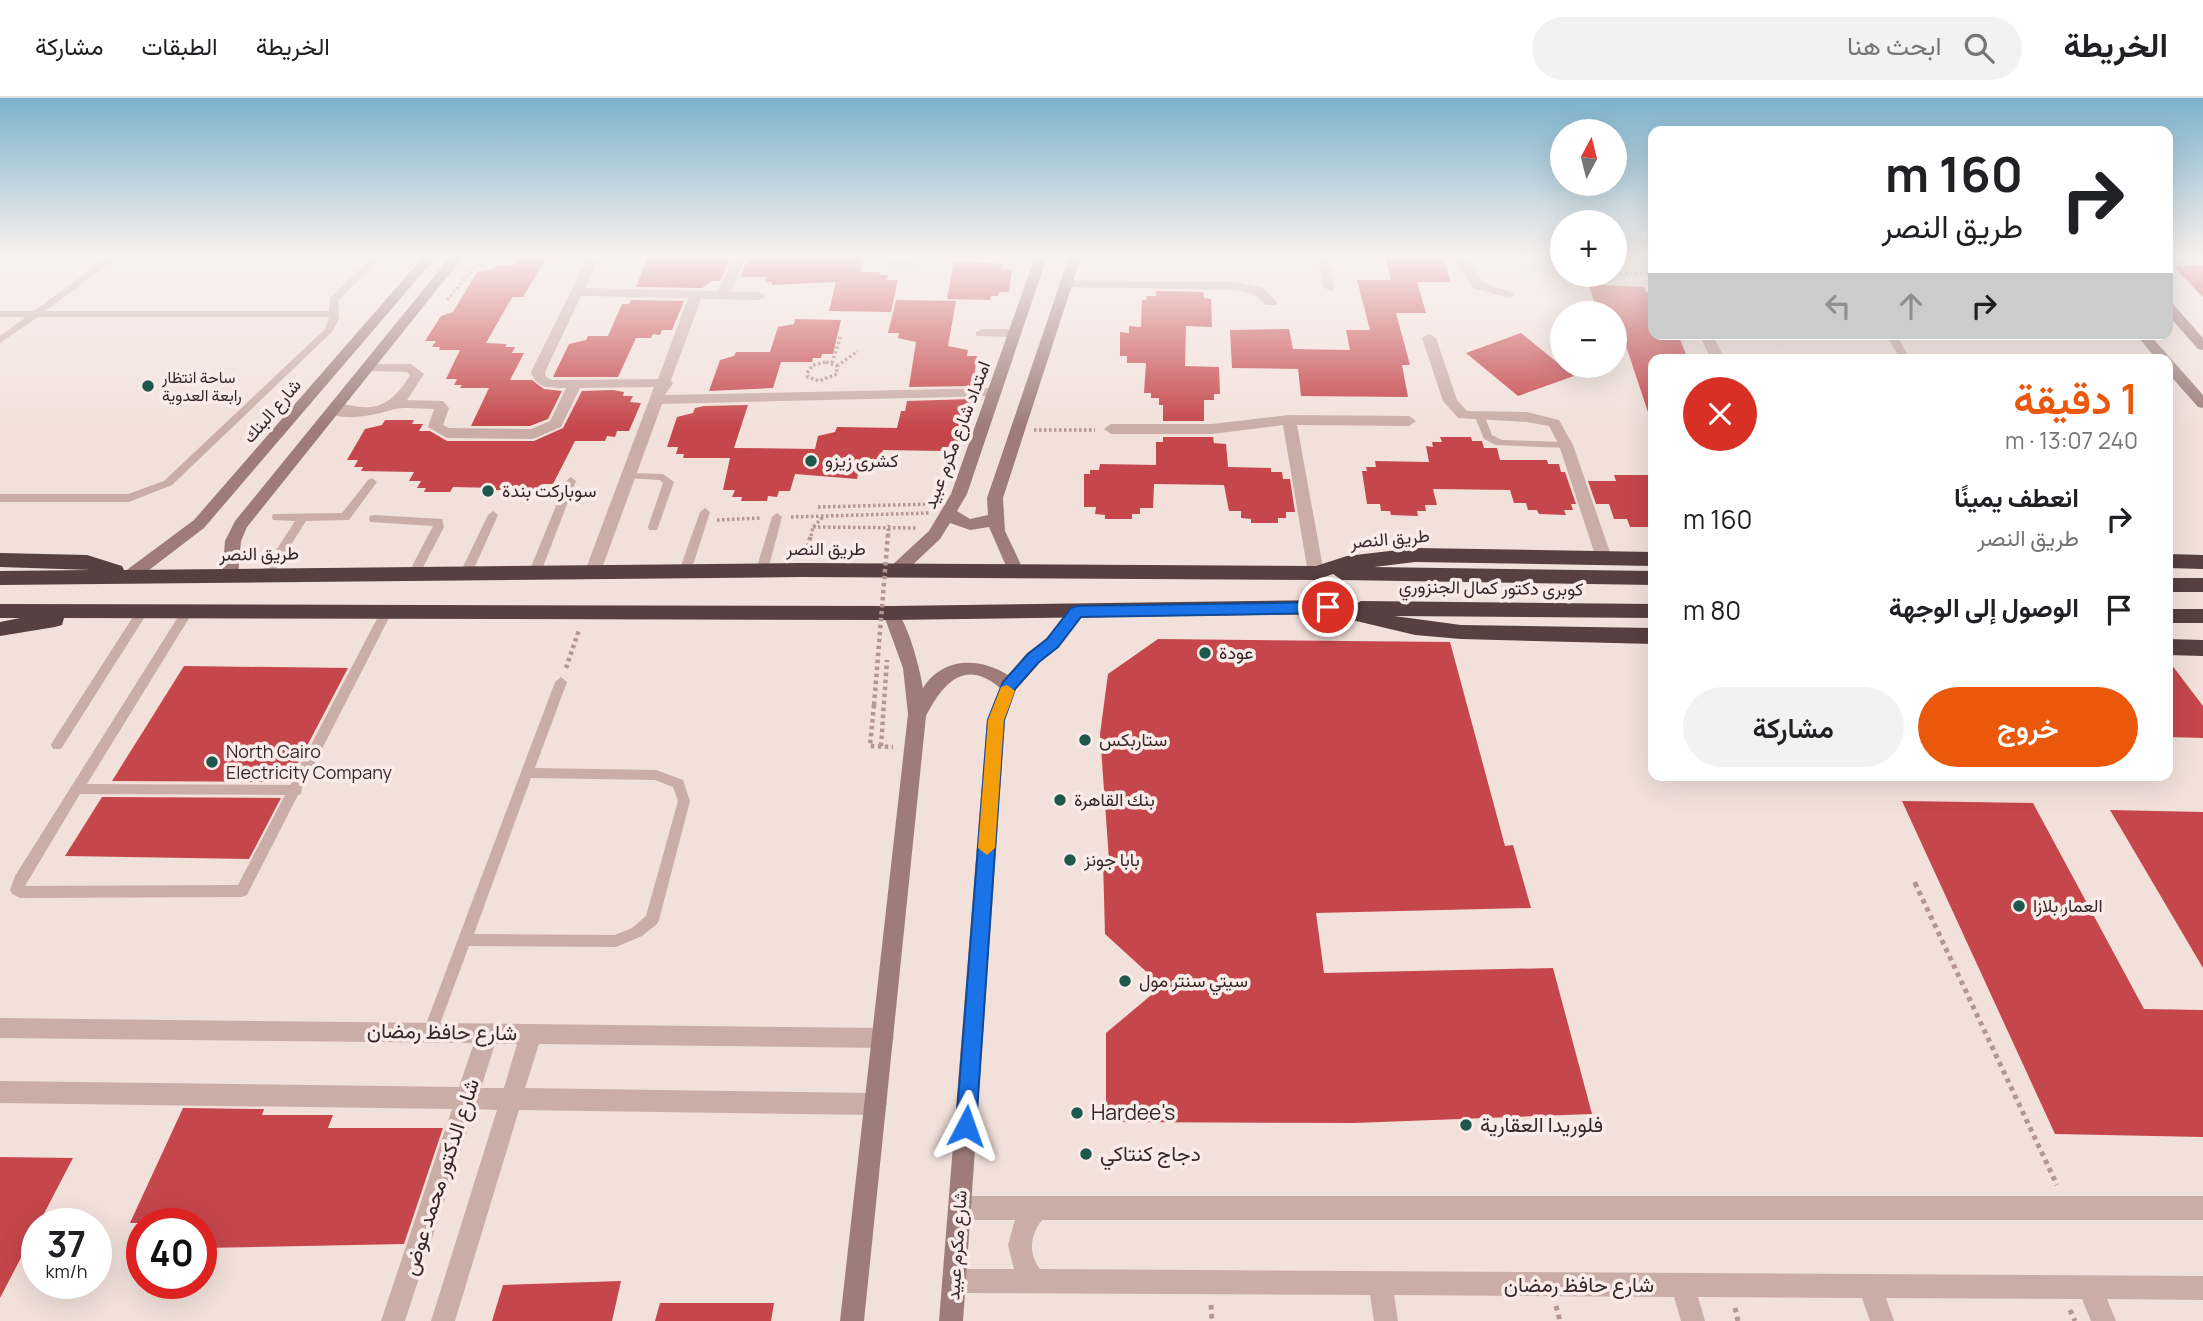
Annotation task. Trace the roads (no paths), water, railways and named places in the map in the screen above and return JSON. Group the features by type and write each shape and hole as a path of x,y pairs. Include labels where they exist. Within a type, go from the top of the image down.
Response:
{"highway":[{"name":"طريق النصر","path":"0,560 88,562 126,576 230,576 685,570 1316,573 1347,563 1415,555 1648,559"},
{"path":"2173,561 2203,562"},
{"name":"كوبرى دكتور كمال الجنزوري","path":"1316,573 1648,578"},
{"path":"0,578 126,576"},
{"path":"2173,585 2203,585"},
{"name":"كوبرى دكتور كمال الجنزوري","path":"1328,607 1648,611"},
{"path":"0,611 891,613 1328,607 1415,628 1461,632 1648,636"},
{"path":"0,629 34,625 76,612"},
{"path":"2173,616 2203,616"},
{"path":"2173,647 2203,648"}],"street":[{"name":"شارع البنك","path":"126,576 187,535 381,314"},
{"path":"230,576 233,541 240,525 411,314"},
{"path":"567,314 538,372 540,379 549,384 666,383"},
{"path":"593,571 660,400 689,314"},
{"name":"امتداد شارع مكرم عبيد","path":"897,570 940,528 952,508 1021,314"},
{"path":"1016,571 994,519 995,498 1056,314"},
{"path":"2174,314 2203,346"},
{"path":"982,333 1014,333"},
{"path":"1429,338 1450,401 1463,415 1480,418 1544,418 1553,423 1566,445 1604,558"},
{"path":"2147,340 2160,354"},
{"path":"368,367 411,368 416,372 396,405"},
{"path":"2173,370 2203,404"},
{"path":"333,410 378,413 396,405 438,404 442,408 436,427 447,433 533,434 556,425 575,384"},
{"path":"660,400 995,391"},
{"path":"1289,420 1316,573"},
{"path":"1111,429 1212,429 1289,420 1409,421"},
{"path":"217,503 217,508 226,515 243,513 256,506"},
{"path":"952,508 965,524 981,524 994,519"},
{"name":"شارع مكرم عبيد","path":"951,1321 996,720 1009,686 1033,658 1052,643 1077,611"},
{"path":"852,1321 918,714 912,668 891,613"},
{"path":"918,714 938,680 953,672 971,668 988,671 1009,686"},
{"name":"شارع حافظ رمضان","path":"0,1028 883,1038"},
{"name":"شارع الدكتور محمد عوض","path":"393,1321 488,1033"},
{"path":"443,1321 531,1034"},
{"path":"0,1092 876,1104"},
{"path":"960,1208 2203,1208"},
{"path":"1034,1282 1026,1273 1019,1250 1023,1227 1036,1208"},
{"name":"شارع حافظ رمضان","path":"954,1281 2203,1288"},
{"path":"1380,1284 1386,1321"},
{"path":"1683,1285 1693,1321"},
{"path":"1870,1286 1882,1321"},
{"path":"2089,1288 2104,1321"}],"lane":[{"path":"0,340 35,314"},
{"path":"0,498 129,498 167,483 324,335 332,324 334,314"},
{"path":"1480,418 1488,437 1500,443 1566,445"},
{"path":"630,476 663,477 669,482 653,527"},
{"path":"535,572 571,481"},
{"path":"277,517 350,515 372,482"},
{"path":"685,570 705,512"},
{"path":"466,573 493,515"},
{"path":"266,575 303,517"},
{"path":"762,570 777,517"},
{"path":"374,519 438,522 439,527 414,573"},
{"path":"57,745 142,612"},
{"path":"187,612 20,880 17,890 20,892 239,892 245,888 386,612"},
{"path":"430,1032 561,682"},
{"path":"464,940 616,941 638,932 652,920 684,801 678,784 656,775 527,773"},
{"path":"77,789 296,790"}],"place":[{"name":"ساحة انتظار رابعة العدوية","path":"148,386"},
{"name":"كشرى زيزو","path":"811,461"},
{"name":"سوباركت بندة","path":"488,491"},
{"name":"عودة","path":"1205,653"},
{"name":"ستاربكس","path":"1085,740"},
{"name":"North Cairo Electricity Company","path":"212,762"},
{"name":"بنك القاهرة","path":"1060,800"},
{"name":"بابا جونز","path":"1070,860"},
{"name":"العمار بلازا","path":"2019,906"},
{"name":"سيتي سنتر مول","path":"1125,981"},
{"name":"Hardee's","path":"1077,1113"},
{"name":"فلوريدا العقارية","path":"1466,1125"},
{"name":"دجاج كنتاكي","path":"1086,1154"}]}
